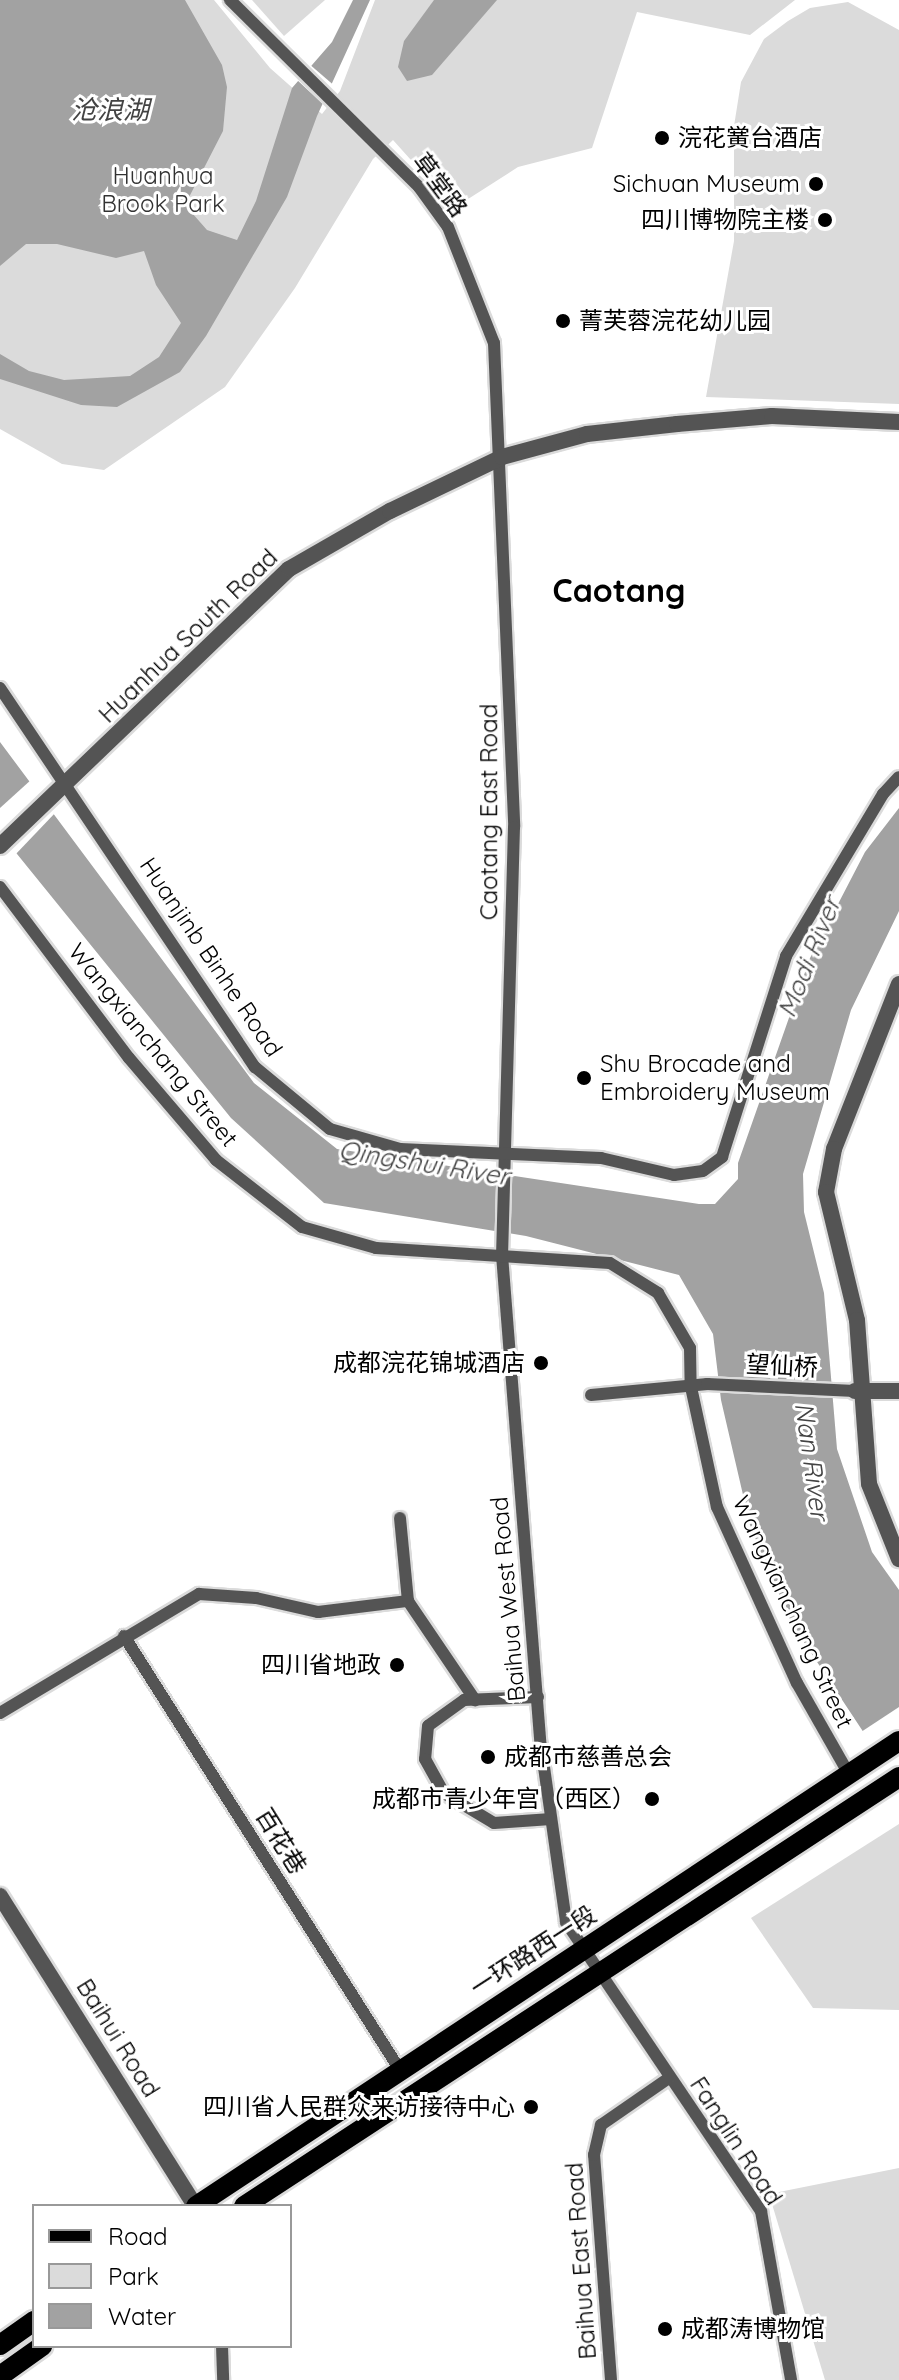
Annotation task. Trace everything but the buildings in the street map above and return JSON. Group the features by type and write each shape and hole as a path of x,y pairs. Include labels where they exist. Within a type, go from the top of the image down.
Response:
{"main road":[{"name":"一环路西一段","path":"198,2204 899,1741"},
{"path":"247,2204 596,1970 892,1781"},
{"path":"0,2345 32,2322"},
{"path":"0,2376 39,2348"}],"street":[{"name":"草堂路","path":"230,0 419,187 448,227 494,343 502,457"},
{"name":"Huanhua South Road","path":"1,845 69,784 289,569 390,511 502,457 587,434 677,424 772,416 899,422"},
{"name":"Caotang East Road","path":"502,457 514,827 502,1239"},
{"name":"Huanjinb Binhe Road","path":"0,688 69,784 255,1067 330,1129 360,1141 400,1149 601,1158 674,1175 703,1171 722,1157 786,956 883,794 899,777"},
{"name":"Wangxianchang Street","path":"0,887 129,1058 216,1160 302,1227 376,1248 610,1263 658,1293 690,1348 691,1387 717,1507 797,1683 849,1774"},
{"path":"899,984 834,1149 826,1192 857,1320 861,1427 869,1484 899,1559"},
{"name":"Baihua West Road","path":"502,1239 538,1697 551,1819 566,1922 583,1950"},
{"name":"望仙桥","path":"591,1395 707,1384 859,1391"},
{"path":"859,1391 899,1391"},
{"path":"400,1518 408,1601 475,1700"},
{"path":"0,1713 124,1636 199,1594 256,1598 318,1612 408,1601"},
{"name":"百花巷","path":"124,1636 400,2070"},
{"path":"538,1697 464,1700 428,1726 425,1759 444,1793 494,1823 551,1819"},
{"name":"Baihui Road","path":"0,1896 194,2204"},
{"name":"Fanglin Road","path":"583,1950 761,2211 791,2380"},
{"name":"Baihua East Road","path":"611,2380 594,2155 601,2125 669,2078"},
{"path":"222,2348 223,2380"}],"green space":[{"name":"Huanhua Brook Park","path":"0,0 214,0 270,68 322,114 340,91 375,0 795,0 750,35 637,12 592,148 518,167 454,208 393,140 373,159 295,288 225,387 104,470 62,464 0,429"},
{"path":"252,0 325,0 284,36"},
{"name":"Sichuan Museum","path":"848,2 899,30 899,404 706,397 734,241 734,126 741,82 764,39 788,21 810,8"},
{"path":"899,1824 899,2010 813,2008 751,1918"},
{"path":"899,2168 899,2380 825,2380 769,2194"}],"water":[{"name":"沧浪湖","path":"0,0 185,0 222,65 227,87 223,131 185,205 207,230 237,240 256,201 292,88 332,42 353,0 370,0 317,116 287,197 206,336 180,372 117,407 81,405 0,379 0,354 29,371 64,380 130,376 159,357 181,323 156,285 144,251 116,258 57,244 26,244 0,266"},
{"path":"434,0 497,0 432,75 407,81 398,67 404,41"},
{"path":"0,742 254,1083 337,1149 699,1204 715,1204 738,1179 738,1163 810,958 865,852 899,808 899,911 851,1010 803,1174 804,1212 824,1293 837,1449 872,1552 899,1590 899,1786 792,1624 763,1558 750,1525 721,1400 713,1334 679,1275 526,1236 324,1203 231,1118 0,833"}],"pier":[{"path":"308,63 337,88 326,107 295,78"},
{"path":"32,779 56,812 14,856 0,839 0,808"},
{"path":"899,1707 899,1790 858,1734"}],"place":[{"name":"浣花黉台酒店","path":"662,138"},
{"name":"Sichuan Museum","path":"816,184"},
{"name":"四川博物院主楼","path":"825,220"},
{"name":"菁芙蓉浣花幼儿园","path":"563,321"},
{"name":"Shu Brocade and Embroidery Museum","path":"584,1078"},
{"name":"成都浣花锦城酒店","path":"541,1363"},
{"name":"四川省地政","path":"397,1665"},
{"name":"成都市慈善总会","path":"488,1757"},
{"name":"成都市青少年宫（西区）","path":"652,1799"},
{"name":"四川省人民群众来访接待中心","path":"531,2107"},
{"name":"成都涛博物馆","path":"665,2329"}],"district":[{"name":"Caotang","path":"619,590"}],"water label":[{"name":"Modi River","path":"809,957"},
{"name":"Qingshui River","path":"424,1163"},
{"name":"Nan River","path":"812,1461"}]}
